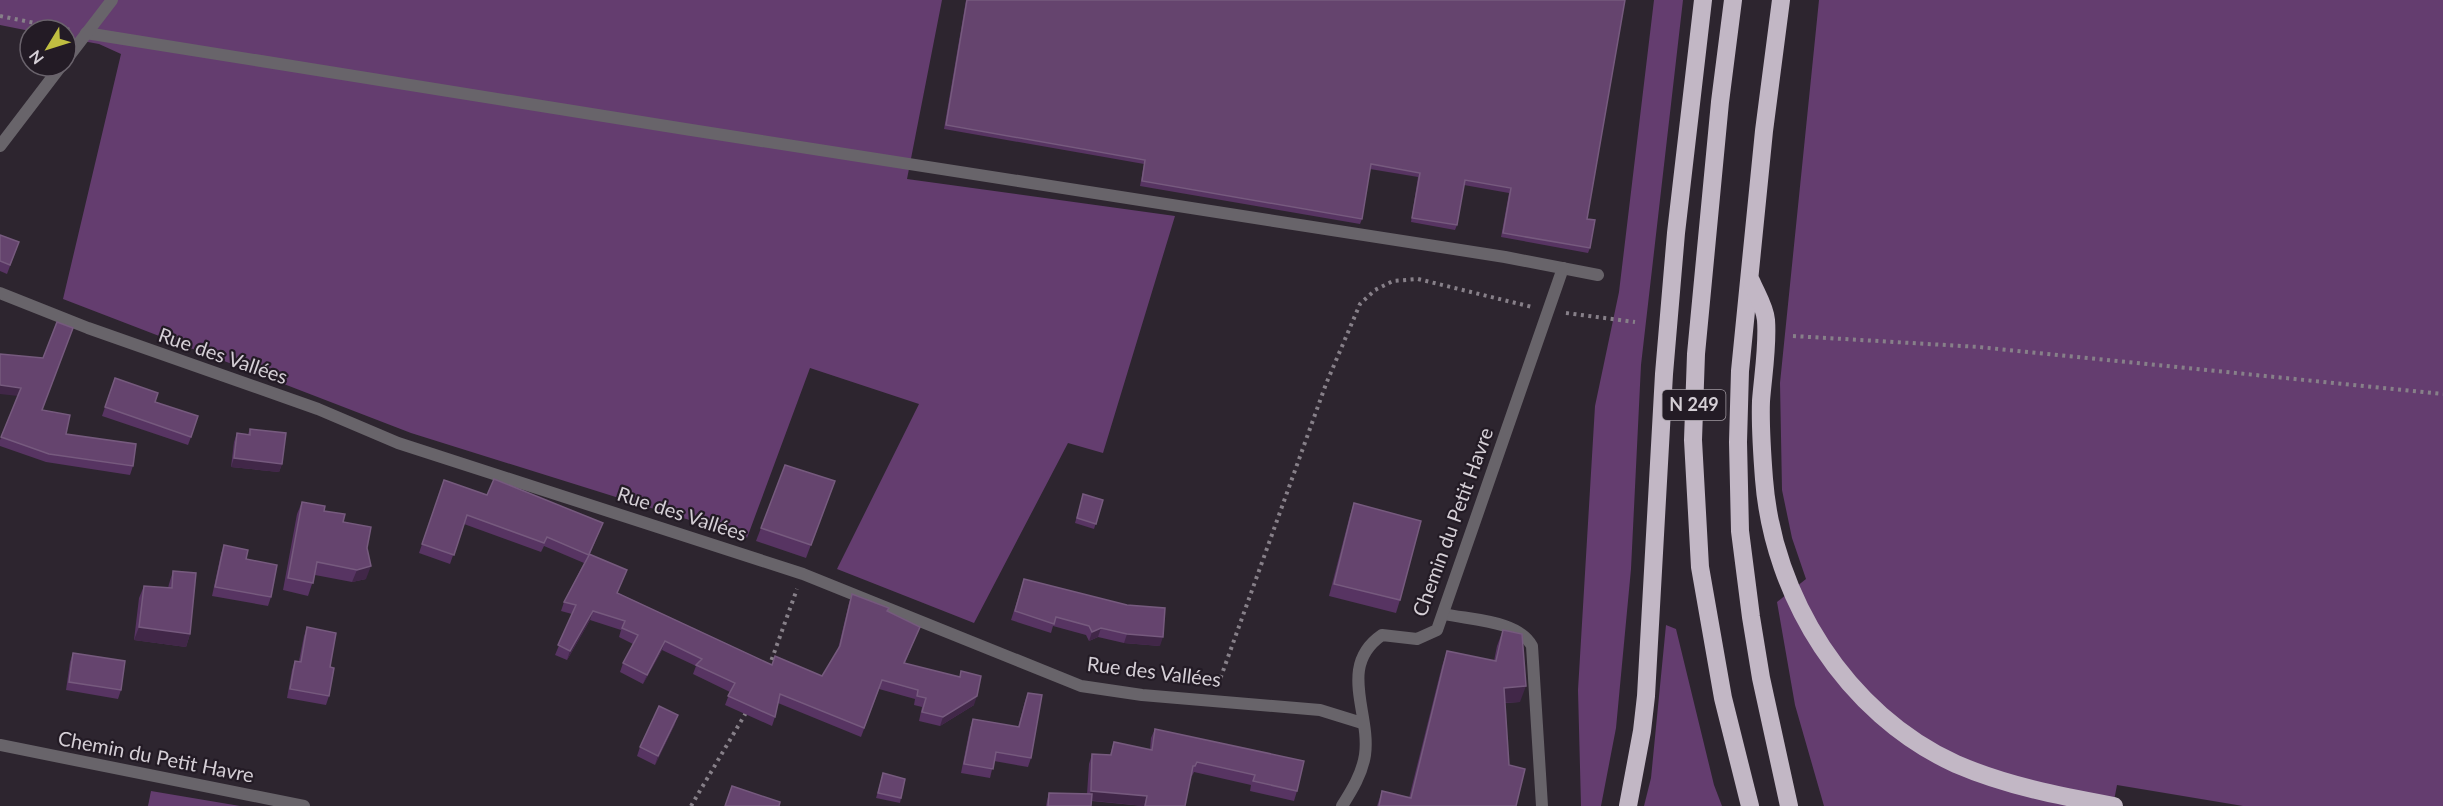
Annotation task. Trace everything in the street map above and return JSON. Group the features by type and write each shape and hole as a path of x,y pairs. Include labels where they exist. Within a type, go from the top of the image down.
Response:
{"highway":[{"path":"1628,806 1644,708 1664,374 1676,233 1703,0"},
{"name":"N 249","path":"1733,0 1720,102 1697,342 1693,440 1700,567 1723,698 1750,806"},
{"name":"N 249","path":"1781,0 1764,131 1740,371 1740,531 1761,678 1789,806"},
{"path":"1751,279 1766,317 1761,405 1764,480 1769,516 1780,564 1794,599 1814,636 1837,668 1865,700 1928,748 1991,778 2036,791 2114,806"}],"street":[{"path":"78,44 112,0"},
{"path":"86,33 1598,275"},
{"path":"0,146 52,78"},
{"name":"Chemin du Petit Havre","path":"1342,806 1360,774 1365,753 1358,677 1361,656 1382,635 1417,639 1437,630 1563,268"},
{"name":"Rue des Vallées","path":"0,293 88,328 318,409 398,443 803,574 1081,686 1142,695 1211,699 1320,710 1362,723"},
{"path":"1444,614 1513,628 1526,635 1532,646 1542,806"},
{"name":"Chemin du Petit Havre","path":"0,744 158,779 304,806"}],"path":[{"path":"0,16 86,33"},
{"path":"1211,699 1267,553 1326,384 1360,304 1375,290 1393,281 1418,279 1548,310 1635,322"},
{"path":"1793,336 1979,347 2443,394"},
{"path":"766,674 803,574"},
{"path":"691,806 750,707"}],"shaded area":[{"path":"0,0 942,0 907,179 1175,216 1103,453 1068,443 974,623 837,569 919,404 810,368 747,538 411,433 63,299 121,54 99,44 78,40 78,18 18,18 18,29 0,25"},
{"path":"1654,0 1683,0 1641,365 1631,569 1616,728 1601,806 1581,806 1578,690 1595,406 1619,292"},
{"path":"1819,0 2443,0 2443,806 2243,806 2117,785 2113,806 1824,806 1795,705 1777,602 1806,579 1792,538 1782,490 1780,383"},
{"path":"1666,625 1676,629 1714,785 1722,806 1644,806 1651,778"},
{"path":"151,791 240,806 148,806"}],"building":[{"path":"967,0 1625,0 1587,219 1595,220 1590,248 1503,233 1511,188 1465,180 1457,225 1412,218 1420,173 1371,164 1362,219 1142,181 1145,160 946,125"},
{"path":"0,235 19,242 10,265 0,261"},
{"path":"57,322 73,328 42,410 70,415 66,434 136,444 133,466 49,454 1,437 21,388 0,385 0,354 43,358"},
{"path":"115,378 158,393 155,402 198,416 191,437 105,407"},
{"path":"250,429 286,433 282,464 234,458 237,433 250,435"},
{"path":"785,465 835,481 811,545 761,528"},
{"path":"494,479 603,523 589,554 627,570 617,593 772,665 775,656 822,676 840,646 852,594 889,608 887,611 920,627 904,663 960,677 961,671 981,676 977,696 943,717 922,712 926,698 917,696 918,690 882,680 864,728 780,694 775,717 728,696 735,683 696,665 702,659 665,641 647,675 623,663 638,635 622,628 625,621 593,611 570,651 558,645 576,605 564,602 589,555 547,537 544,543 467,515 454,555 422,544 444,480 487,495"},
{"path":"1083,494 1103,500 1096,524 1077,518"},
{"path":"302,502 325,506 324,511 345,514 343,522 371,527 367,548 371,566 357,570 317,562 313,583 288,578"},
{"path":"1354,503 1421,521 1400,600 1334,584"},
{"path":"224,545 248,550 246,559 277,565 271,597 215,587"},
{"path":"173,571 196,573 190,634 139,627 144,586 172,588"},
{"path":"1024,579 1127,605 1165,608 1163,637 1127,634 1101,628 1092,632 1089,626 1056,617 1054,624 1015,611"},
{"path":"307,627 336,633 330,667 334,668 329,696 290,689 295,661 301,662"},
{"path":"1503,630 1522,634 1526,686 1504,688 1509,765 1525,769 1516,806 1379,806 1382,791 1411,798 1447,651 1496,661"},
{"path":"73,653 125,661 121,690 69,682"},
{"path":"1028,693 1042,695 1031,758 996,752 993,769 964,764 973,719 1019,727"},
{"path":"659,706 678,715 658,756 640,747"},
{"path":"1155,729 1304,761 1297,791 1253,781 1255,775 1197,762 1193,766 1185,806 1145,806 1147,796 1091,791 1092,754 1111,755 1114,742 1152,750"},
{"path":"883,773 905,779 901,798 878,793"},
{"path":"732,786 780,802 779,806 725,806"},
{"path":"1049,793 1092,794 1091,806 1048,806"}]}
